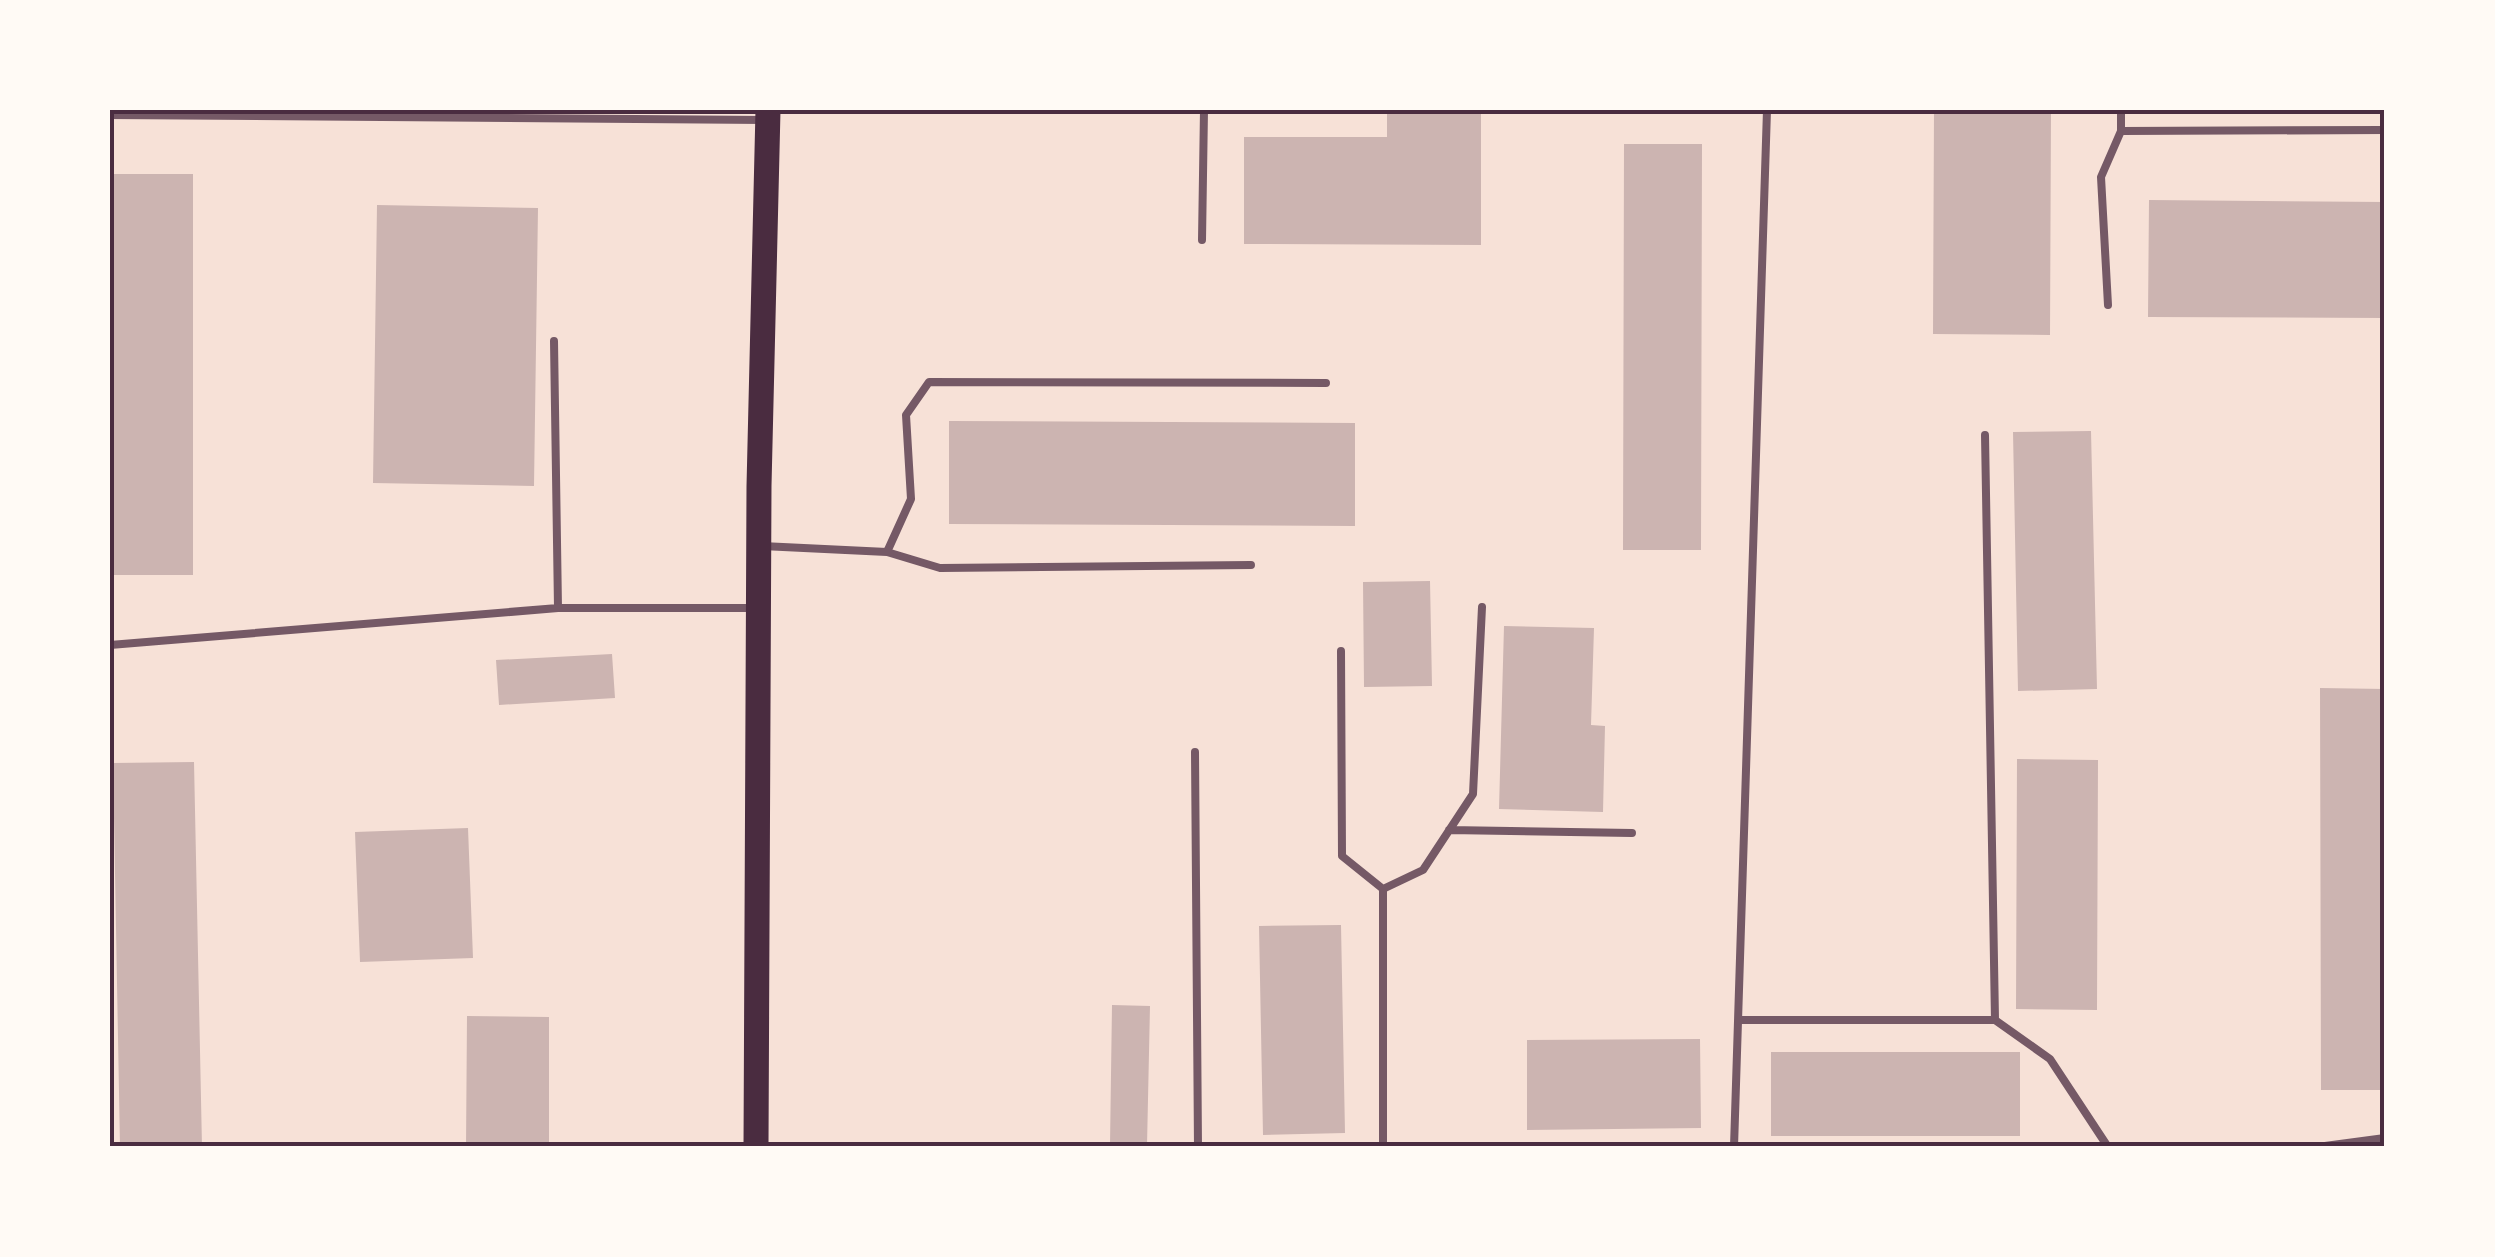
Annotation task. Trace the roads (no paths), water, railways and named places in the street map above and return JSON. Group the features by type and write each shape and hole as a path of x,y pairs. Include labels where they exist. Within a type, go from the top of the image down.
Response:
{"main road":[{"path":"756,1147 759,546 768,115"}],"street":[{"path":"2325,1147 2385,1140"}],"lane":[{"path":"1202,240 1204,110"},
{"path":"1734,1147 1766,110"},
{"path":"2108,306 2101,178 2122,131 2121,110"},
{"path":"110,115 768,115"},
{"path":"2122,131 2385,130"},
{"path":"554,341 558,608"},
{"path":"887,552 912,499 906,416 929,382 1326,383"},
{"path":"1985,435 1995,1020"},
{"path":"759,546 887,552 940,568 1252,565"},
{"path":"1383,889 1423,870 1473,794 1482,607"},
{"path":"110,646 558,608 759,608"},
{"path":"1341,651 1342,856 1383,889"},
{"path":"1195,752 1198,1147"},
{"path":"1450,830 1632,834"},
{"path":"1383,889 1383,1147"},
{"path":"1740,1020 1995,1020 2050,1059 2108,1147"}]}
